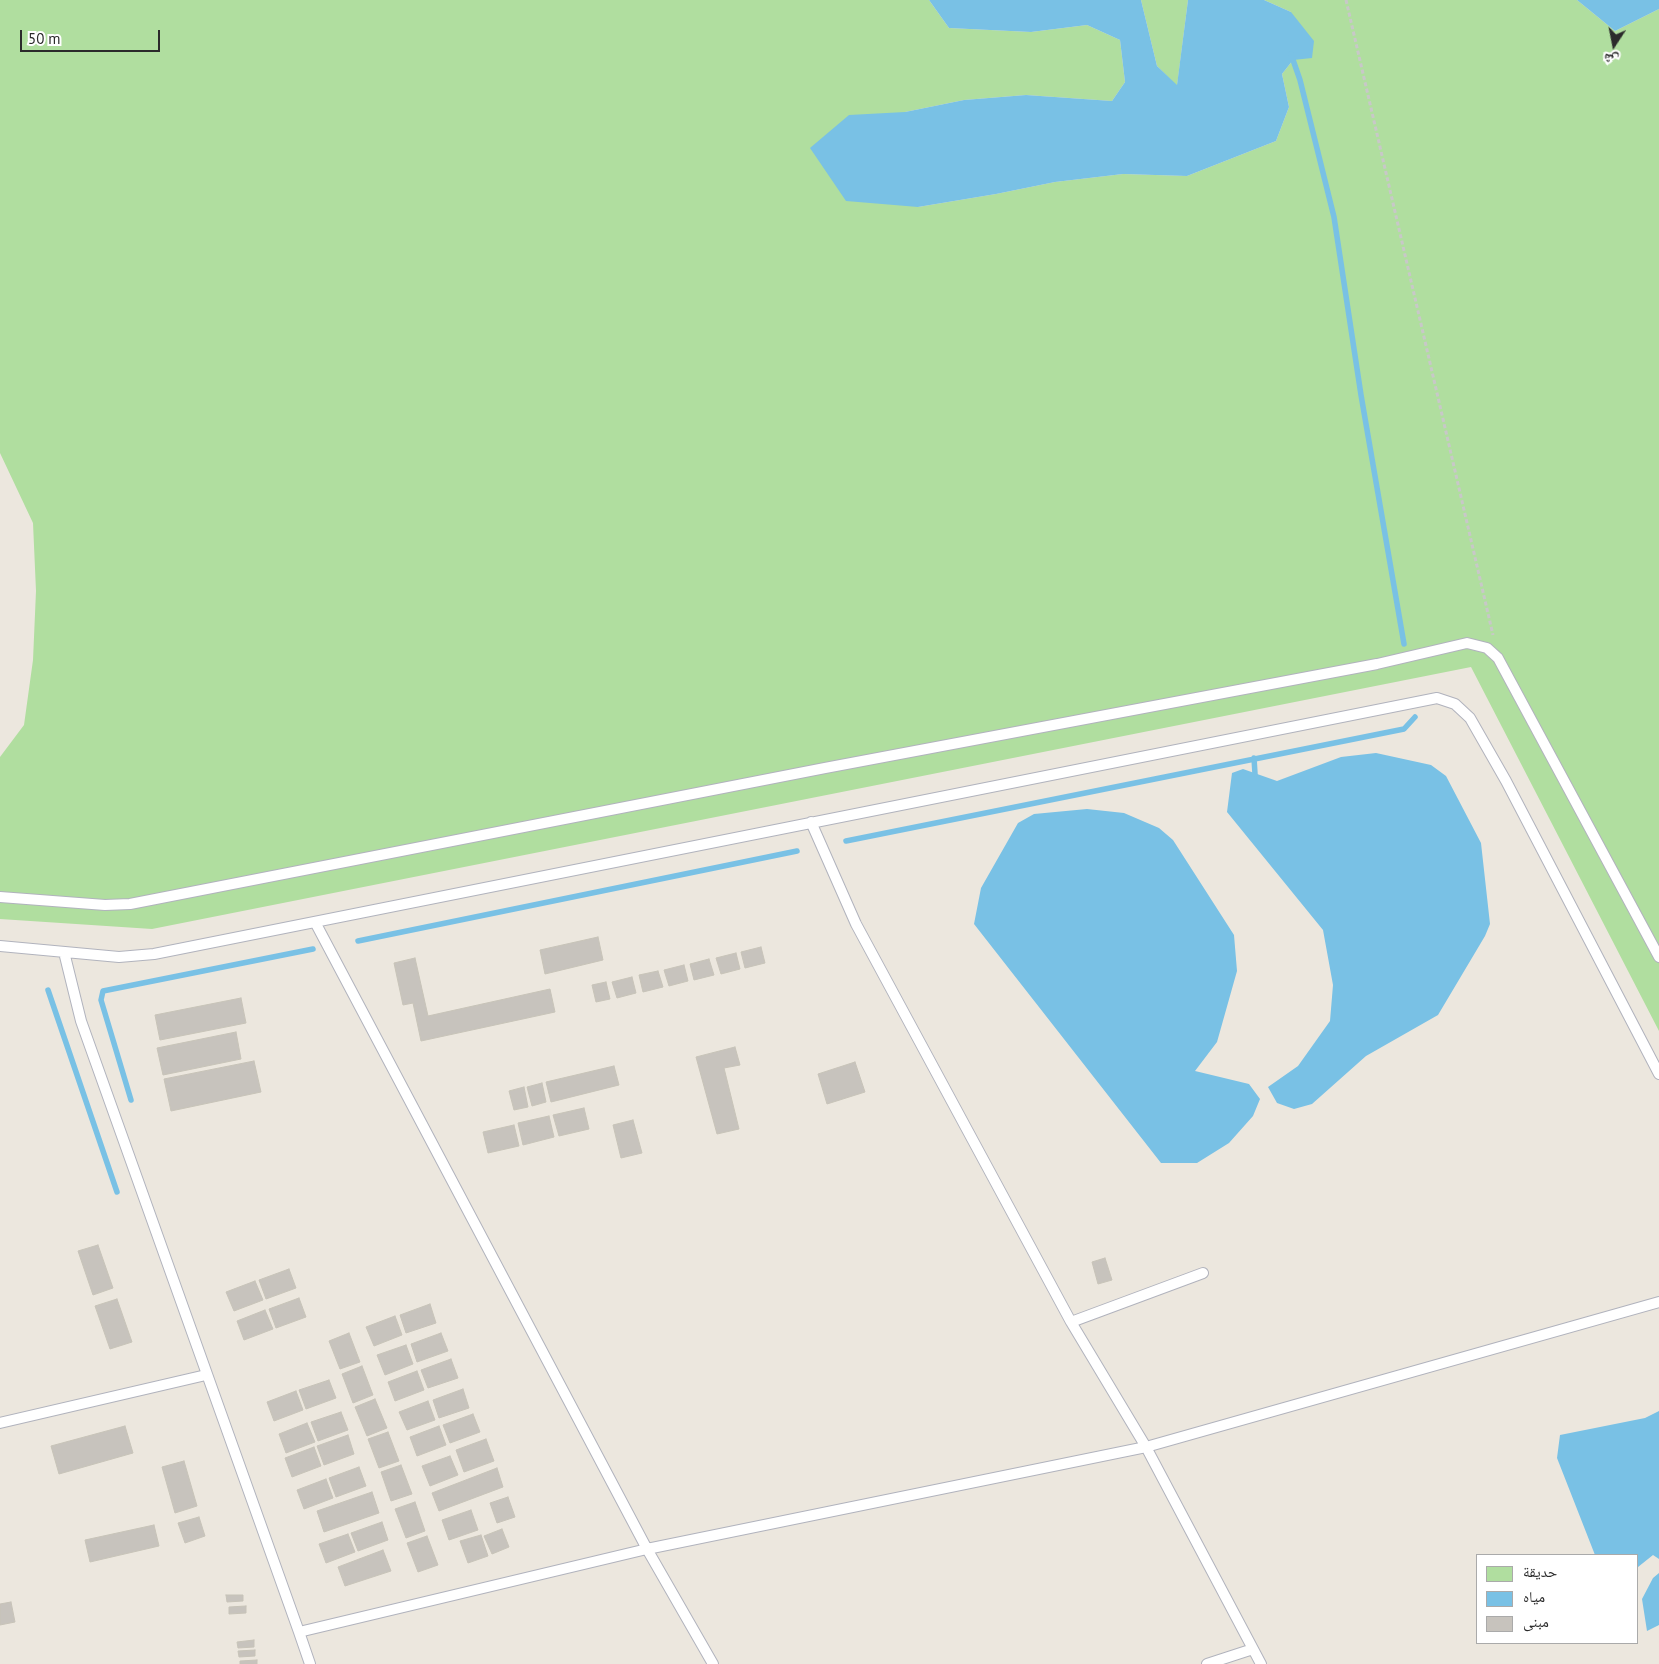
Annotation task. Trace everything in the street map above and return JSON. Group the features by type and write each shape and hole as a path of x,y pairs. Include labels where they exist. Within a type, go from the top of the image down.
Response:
{"lane":[{"path":"0,897 105,905 130,904 815,770 1377,664 1467,643 1486,648 1498,658 1659,957"},
{"path":"0,946 119,956 154,954 1437,698 1456,704 1470,718 1506,781 1659,1074"},
{"path":"811,822 856,924 1071,1322 1146,1447 1261,1664"},
{"path":"315,922 647,1548 713,1664"},
{"path":"64,952 81,1021 310,1664"},
{"path":"1071,1322 1203,1273"},
{"path":"299,1632 647,1548 1146,1447 1659,1302"},
{"path":"0,1423 206,1375"},
{"path":"1208,1664 1253,1649"}],"path":[{"path":"1346,0 1498,658"}],"green space":[{"path":"0,0 929,0 949,28 1031,32 1087,25 1120,40 1125,82 1112,101 1026,95 964,100 905,112 918,207 1055,182 1123,174 1187,176 1276,141 1289,107 1282,74 1293,60 1291,12 1264,0 1577,0 1615,31 1659,9 1659,1031 1471,667 152,929 0,919 0,757 24,725 33,660 36,591 33,523 0,453"},
{"path":"1141,0 1188,0 1177,86 1157,66"}],"water":[{"path":"929,0 1141,0 1157,66 1177,85 1188,0 1264,0 1291,12 1314,41 1312,58 1293,60 1282,74 1289,107 1276,141 1187,176 1123,174 1055,182 918,207 846,201 810,148 849,115 905,112 964,100 1026,95 1112,101 1125,82 1120,40 1087,25 1031,32 949,28"},
{"path":"1577,0 1659,0 1659,9 1615,31"},
{"path":"1376,753 1431,765 1446,776 1481,843 1490,924 1485,936 1438,1015 1366,1056 1312,1104 1294,1109 1277,1103 1268,1087 1298,1066 1330,1021 1333,985 1323,930 1227,812 1232,773 1243,769 1277,781 1341,757"},
{"path":"1087,809 1124,813 1159,828 1173,840 1234,935 1237,971 1217,1042 1195,1071 1249,1084 1260,1099 1253,1116 1229,1143 1197,1163 1161,1163 974,924 981,888 1018,823 1034,814"},
{"path":"1659,1411 1659,1559 1653,1555 1639,1566 1639,1554 1595,1554 1557,1458 1560,1435 1645,1418"},
{"path":"1659,1573 1659,1625 1647,1631 1642,1599 1653,1578"}],"building":[{"path":"598,937 603,960 545,974 540,950"},
{"path":"761,947 765,963 745,968 741,952"},
{"path":"736,953 740,969 721,974 716,958"},
{"path":"415,958 428,1016 550,989 555,1012 421,1041 413,1003 403,1005 394,963"},
{"path":"709,959 714,975 694,980 690,964"},
{"path":"684,965 688,981 669,986 664,970"},
{"path":"658,971 663,987 643,992 639,975"},
{"path":"632,977 636,993 617,998 612,982"},
{"path":"606,982 610,999 596,1002 592,985"},
{"path":"241,998 246,1023 160,1040 155,1015"},
{"path":"236,1032 241,1059 163,1075 157,1048"},
{"path":"735,1047 740,1065 724,1068 739,1129 717,1134 696,1057"},
{"path":"254,1061 261,1092 171,1111 164,1079"},
{"path":"855,1062 865,1092 827,1104 818,1074"},
{"path":"614,1066 619,1085 551,1102 546,1082"},
{"path":"542,1083 546,1102 532,1106 527,1087"},
{"path":"524,1087 528,1107 514,1110 509,1091"},
{"path":"584,1108 589,1129 559,1136 553,1115"},
{"path":"549,1116 554,1137 523,1145 518,1123"},
{"path":"633,1120 642,1153 621,1158 613,1125"},
{"path":"514,1125 519,1146 488,1153 483,1132"},
{"path":"98,1245 113,1288 93,1295 78,1251"},
{"path":"1105,1258 1112,1280 1098,1284 1092,1262"},
{"path":"289,1269 296,1288 266,1299 259,1280"},
{"path":"255,1281 263,1300 234,1311 226,1292"},
{"path":"299,1298 306,1317 276,1328 269,1309"},
{"path":"117,1299 132,1342 110,1349 95,1306"},
{"path":"430,1304 436,1323 406,1333 400,1315"},
{"path":"265,1310 273,1329 244,1340 237,1321"},
{"path":"395,1316 402,1335 374,1346 366,1327"},
{"path":"349,1333 360,1362 340,1369 329,1341"},
{"path":"441,1333 448,1351 417,1362 411,1344"},
{"path":"406,1345 413,1364 385,1375 377,1355"},
{"path":"451,1359 458,1378 428,1388 421,1370"},
{"path":"362,1366 373,1395 353,1403 342,1374"},
{"path":"417,1371 424,1390 395,1401 388,1382"},
{"path":"329,1380 336,1398 306,1409 299,1390"},
{"path":"463,1389 469,1408 439,1418 433,1400"},
{"path":"296,1391 303,1410 274,1421 267,1402"},
{"path":"375,1399 387,1428 367,1436 355,1407"},
{"path":"428,1401 435,1420 407,1430 399,1412"},
{"path":"341,1412 348,1430 318,1441 311,1422"},
{"path":"473,1414 480,1432 450,1443 443,1425"},
{"path":"307,1423 315,1442 286,1453 279,1434"},
{"path":"125,1426 133,1453 59,1474 51,1446"},
{"path":"439,1426 446,1445 417,1456 410,1437"},
{"path":"388,1432 399,1461 379,1468 368,1439"},
{"path":"348,1435 354,1454 324,1465 317,1446"},
{"path":"486,1439 494,1461 464,1472 456,1450"},
{"path":"314,1447 321,1466 292,1477 285,1458"},
{"path":"450,1456 458,1475 430,1486 422,1466"},
{"path":"184,1461 197,1506 175,1513 162,1467"},
{"path":"401,1465 412,1494 391,1501 381,1472"},
{"path":"359,1467 366,1486 336,1497 329,1478"},
{"path":"497,1468 503,1487 439,1511 432,1493"},
{"path":"326,1479 333,1498 304,1509 297,1490"},
{"path":"372,1492 379,1513 324,1532 317,1511"},
{"path":"508,1497 515,1517 497,1523 490,1503"},
{"path":"415,1502 425,1531 406,1538 395,1509"},
{"path":"471,1510 478,1530 449,1540 442,1520"},
{"path":"199,1517 205,1536 185,1543 178,1523"},
{"path":"382,1522 388,1540 358,1551 351,1533"},
{"path":"154,1525 159,1546 90,1562 85,1540"},
{"path":"502,1529 509,1547 492,1554 484,1536"},
{"path":"348,1534 355,1552 326,1563 319,1544"},
{"path":"481,1535 488,1556 468,1563 460,1541"},
{"path":"427,1536 438,1565 418,1572 407,1543"},
{"path":"383,1550 391,1571 345,1586 338,1567"},
{"path":"226,1595 243,1595 243,1601 227,1602"},
{"path":"11,1602 15,1622 0,1625 0,1604"},
{"path":"246,1606 246,1613 229,1614 229,1607"},
{"path":"254,1640 254,1647 238,1648 237,1642"},
{"path":"255,1650 255,1656 239,1657 238,1651"},
{"path":"257,1660 257,1664 240,1664 240,1661"}],"waterway":[{"path":"1291,54 1300,80 1334,217 1361,395 1404,644"},
{"path":"846,841 1404,729 1415,717"},
{"path":"1254,758 1255,774"},
{"path":"358,941 797,851"},
{"path":"131,1100 101,1000 103,991 313,949"},
{"path":"48,990 117,1192"}]}
